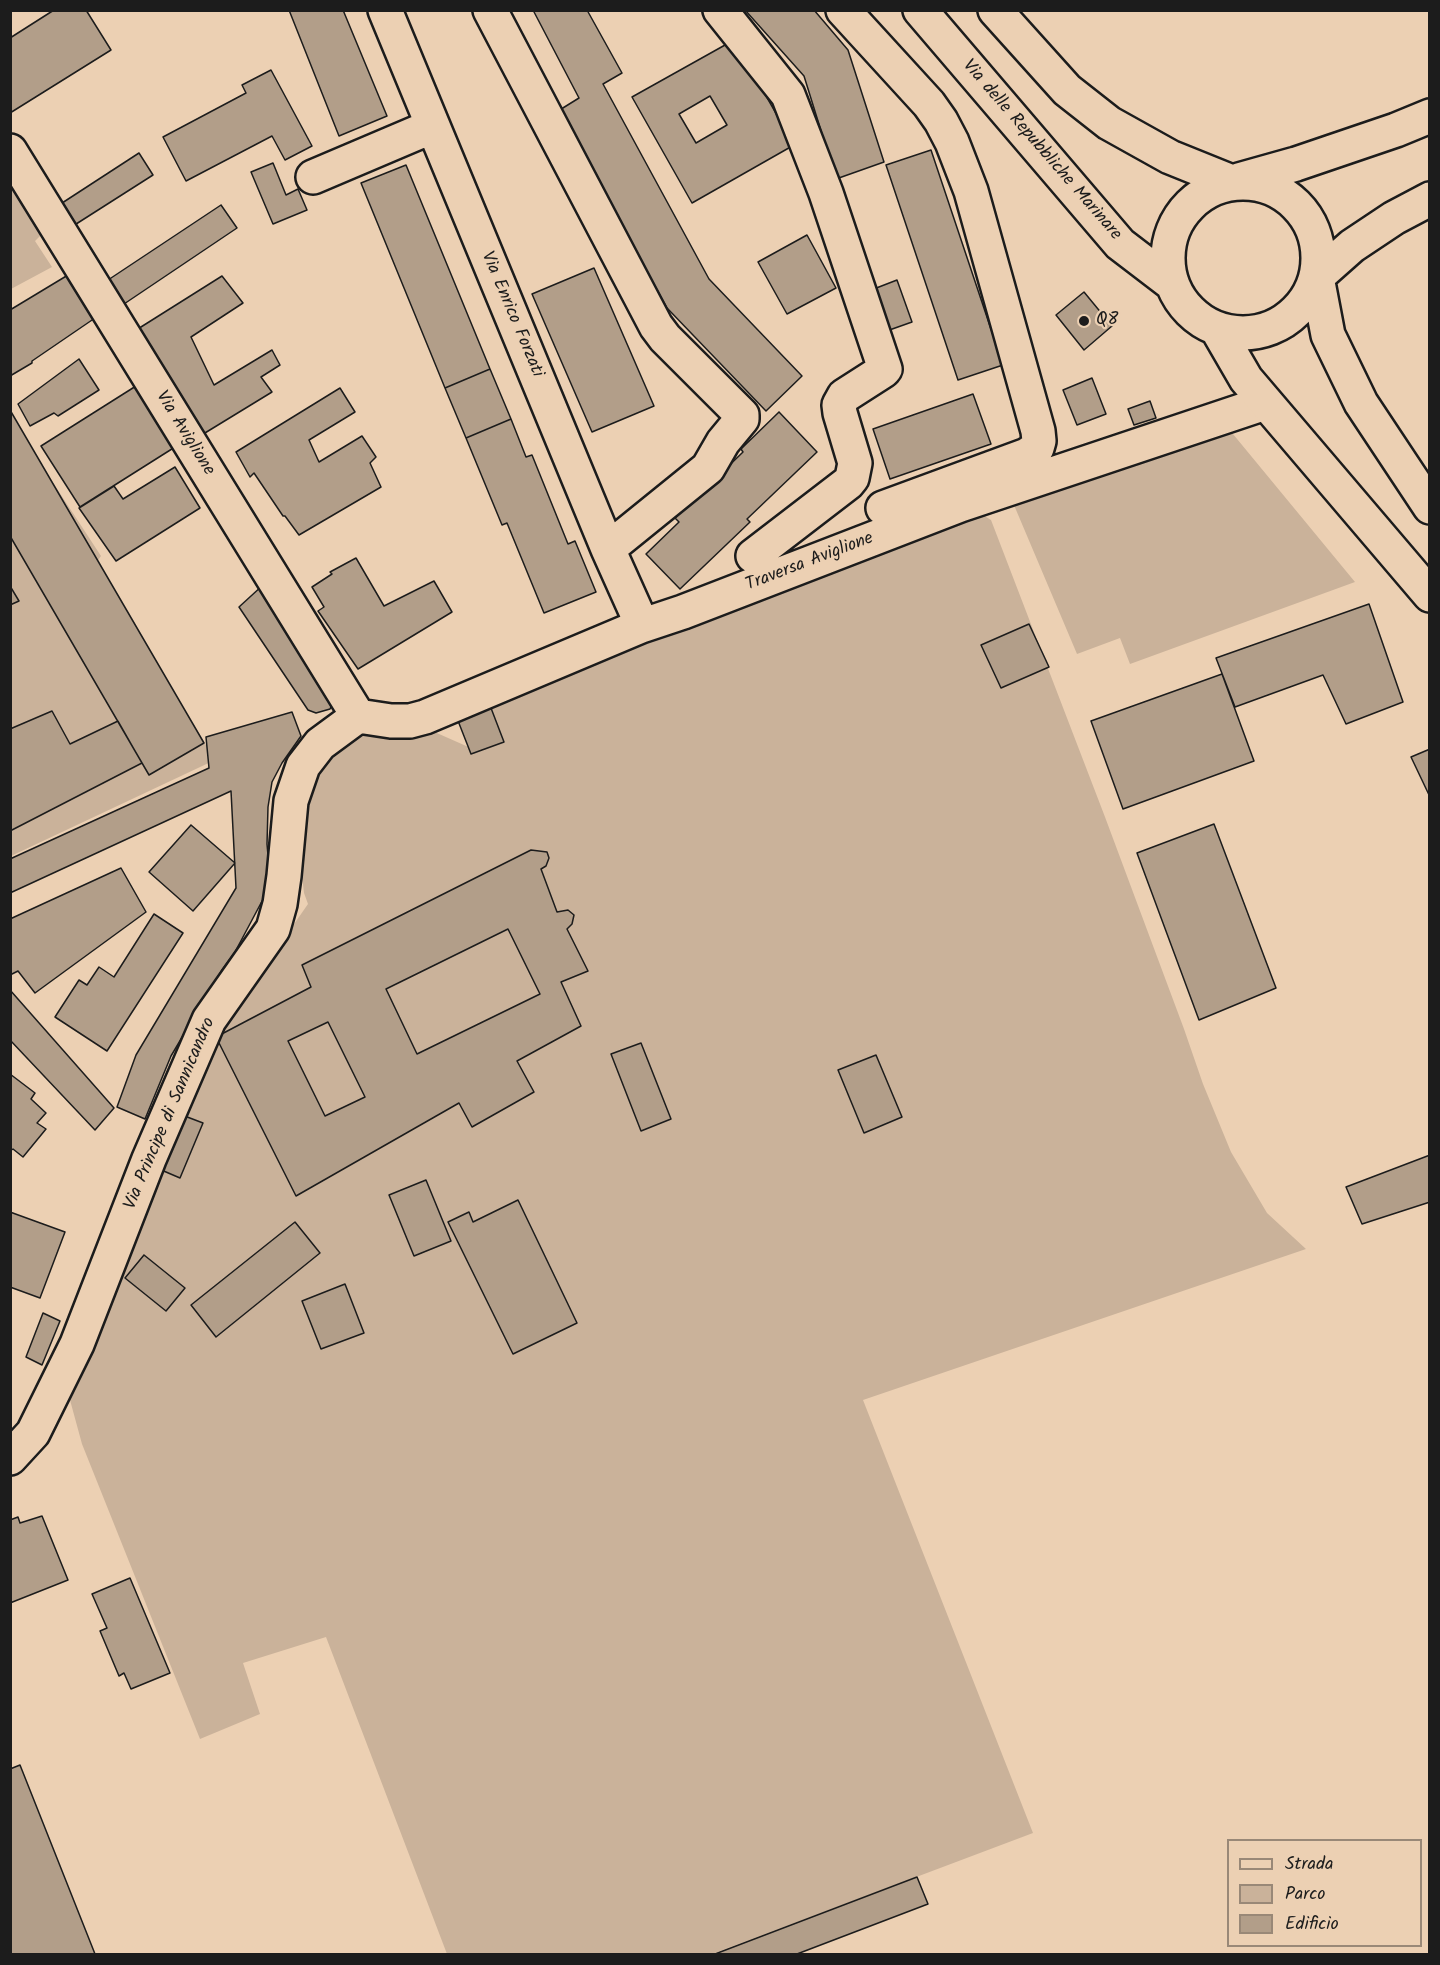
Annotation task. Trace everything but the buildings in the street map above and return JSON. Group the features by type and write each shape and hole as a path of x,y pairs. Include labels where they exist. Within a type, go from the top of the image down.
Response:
{"street":[{"path":"490,10 656,326 742,415 708,468 608,549"},
{"path":"720,10 788,95 826,193 885,369 844,396 839,405 855,463 852,478 753,556"},
{"path":"843,10 929,104 952,142 970,191 1039,441 1037,448 1028,455 883,508"},
{"name":"Via delle Repubbliche Marinare","path":"920,10 1120,244 1171,283"},
{"path":"995,10 1067,90 1108,123 1170,157 1232,182 1260,183 1281,192 1302,209 1316,236 1317,277 1328,335 1361,403 1430,507"},
{"name":"Via Enrico Forzati","path":"395,14 433,126 608,549 639,618"},
{"path":"1430,116 1296,164 1209,189 1185,208 1171,233 1167,256 1171,283 1179,299 1200,321 1217,329 1250,333 1271,328 1295,313 1308,297 1317,277 1352,246 1394,218 1430,199"},
{"path":"312,177 433,126"},
{"name":"Via Aviglione","path":"10,151 358,716"},
{"path":"1217,329 1246,379 1265,403 1430,595"},
{"name":"Traversa Aviglione","path":"358,716 410,721 425,717 641,626 684,612 960,505 1265,403"},
{"name":"Via Principe di Sannicandro","path":"10,1458 33,1433 77,1344 149,1159 209,1020 273,929 284,876 291,801 303,766 320,744 358,716"}],"green space":[{"path":"10,175 45,231 35,241 52,267 11,289"},
{"path":"10,417 101,556 96,563 215,760 11,856"},
{"path":"1228,428 1355,582 1130,664 1120,638 1077,654 1011,498"},
{"path":"975,510 991,520 1105,817 1203,1084 1231,1152 1267,1213 1306,1249 863,1400 1033,1833 712,1954 447,1954 326,1637 243,1663 260,1714 200,1739 82,1444 67,1389 219,1032 308,904 304,893 300,857 305,796 323,761 359,730 430,730 473,749 458,707"}],"place":[{"name":"Q8","path":"1084,321"}]}
